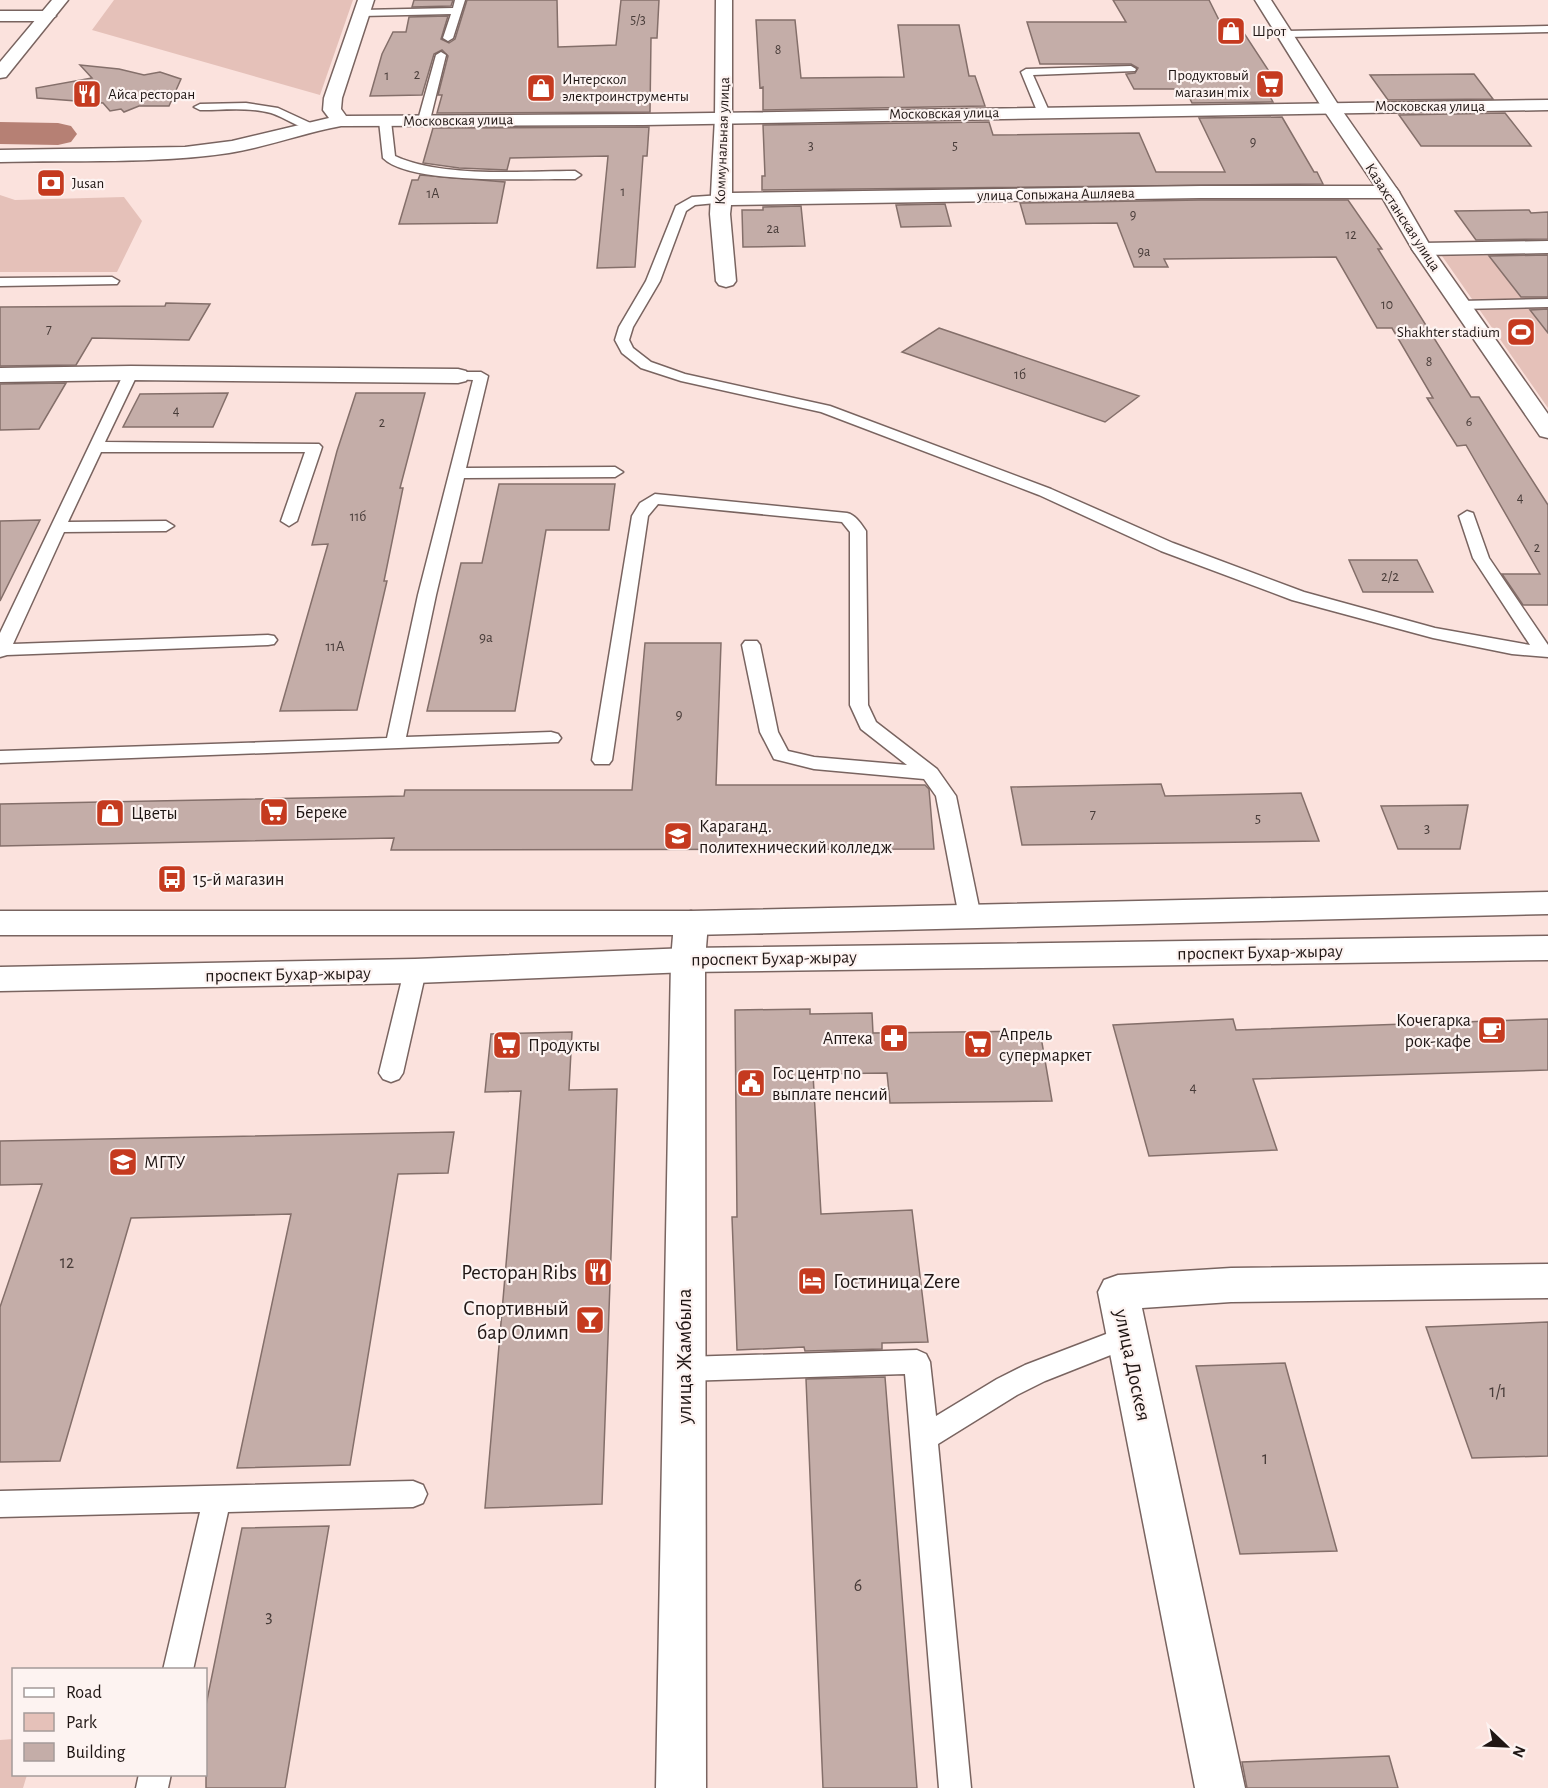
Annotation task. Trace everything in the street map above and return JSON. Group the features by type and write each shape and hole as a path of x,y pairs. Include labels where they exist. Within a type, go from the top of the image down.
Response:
{"street":[{"path":"0,73 60,0"},
{"name":"Коммунальная улица","path":"724,0 724,117 720,214 726,281"},
{"name":"Казахстанская улица","path":"1263,0 1330,106 1389,192 1422,249 1548,431"},
{"path":"341,121 332,110 333,98 364,6"},
{"path":"0,16 48,15"},
{"name":"Московская улица","path":"0,156 185,153 232,147 311,126 341,121 724,117 1330,106 1548,105"},
{"name":"улица Сопыжана Ашляева","path":"722,199 1201,192 1389,192"},
{"path":"1422,249 1548,247"},
{"path":"0,375 132,373 458,376"},
{"name":"проспект Бухар-жырау","path":"0,979 414,971 689,941 970,917 1548,903"},
{"name":"проспект Бухар-жырау","path":"0,923 689,941 1548,948"},
{"name":"улица Жамбыла","path":"681,1788 689,941"},
{"name":"улица Доскея","path":"1220,1788 1118,1292 1232,1286 1548,1281"}],"lane":[{"path":"364,6 459,6 448,38"},
{"path":"1286,34 1548,29"},
{"path":"424,120 441,55"},
{"path":"1043,111 1026,72 1131,69"},
{"path":"200,107 246,106 274,110 311,126"},
{"path":"385,121 389,158 411,168 441,173 575,175"},
{"path":"722,199 692,201 680,209 653,281 626,327 622,340 627,350 646,365 681,377 825,409 1045,492 1167,547 1298,596 1433,633 1512,649 1546,652"},
{"path":"0,282 112,281"},
{"path":"1461,305 1548,303"},
{"path":"132,373 0,651 268,640"},
{"path":"395,744 456,473 481,376 458,376"},
{"path":"95,447 314,447 290,521"},
{"path":"456,473 615,472"},
{"path":"602,760 640,516 646,506 656,499 847,518 858,531 859,705 868,724 930,772 946,796 970,917"},
{"path":"1467,516 1481,558 1546,652"},
{"path":"59,526 166,526"},
{"path":"751,645 769,732 781,755 814,763 930,772"},
{"path":"0,757 551,738"},
{"path":"391,1073 414,971"},
{"path":"923,1439 1007,1387 1035,1373 1127,1337"},
{"path":"684,1369 916,1362 955,1788"},
{"path":"0,1504 413,1494"},
{"path":"178,1668 216,1499"}],"green space":[{"path":"114,0 353,0 320,95 92,30"},
{"path":"0,195 15,200 124,197 142,221 117,272 0,272"},
{"name":"Shakhter stadium","path":"1548,255 1548,408 1442,256"},
{"path":"12,1739 12,1776 27,1776 23,1788 0,1788 0,1740"}],"building":[{"path":"414,0 453,0 451,6 412,7"},
{"path":"467,0 557,0 558,47 616,45 621,0 659,0 657,38 651,38 650,112 437,113 442,95 438,95 448,56 442,50 434,54 422,95 370,96 382,54 393,32 406,32 409,17 448,16 441,39 449,43 455,39"},
{"path":"1113,0 1209,0 1221,24 1238,24 1280,88 1262,82 1273,102 1192,103 1185,89 1134,89 1126,74 1135,73 1138,68 1131,64 1040,64 1027,22 1126,22"},
{"path":"756,20 795,20 801,78 904,77 898,25 959,25 969,76 975,76 985,106 763,110"},
{"path":"80,65 119,69 144,75 160,72 181,79 169,106 139,106 124,112 121,109 110,111 103,103 37,98 36,88 92,78"},
{"path":"1474,74 1493,99 1388,100 1370,75"},
{"path":"1505,113 1531,146 1421,146 1399,115"},
{"path":"1282,117 1323,184 762,190 762,176 765,176 763,125 989,122 993,135 1139,133 1156,172 1225,172 1199,118"},
{"path":"649,127 647,156 643,156 635,267 597,268 608,156 510,158 507,170 459,168 423,163 433,128"},
{"path":"420,175 505,182 497,223 399,224 412,180 418,180"},
{"path":"1348,200 1382,249 1378,249 1471,397 1479,397 1548,505 1548,605 1523,605 1502,574 1540,574 1466,445 1457,446 1427,398 1433,398 1392,328 1377,328 1336,257 1164,259 1168,267 1134,267 1117,223 1026,224 1020,203"},
{"path":"945,204 951,226 901,227 896,205"},
{"path":"801,206 805,246 743,247 742,210"},
{"path":"1529,210 1531,213 1548,212 1548,239 1476,240 1455,211"},
{"path":"1548,255 1548,297 1521,297 1489,256"},
{"path":"166,303 210,304 189,340 92,338 76,365 0,366 0,307 165,306"},
{"path":"1548,309 1548,333 1530,310"},
{"path":"939,328 1139,396 1105,422 902,352"},
{"path":"66,383 39,429 0,430 0,384"},
{"path":"228,393 213,427 123,427 140,394"},
{"path":"356,393 425,393 400,488 403,488 384,581 387,581 357,710 280,711 328,544 312,545 337,451"},
{"path":"499,484 615,484 609,530 546,530 515,711 427,711 461,563 482,563"},
{"path":"40,520 0,601 0,521"},
{"path":"1349,560 1417,560 1433,592 1363,592"},
{"path":"645,643 721,643 716,785 925,785 929,789 934,849 391,850 394,838 0,846 0,804 404,796 405,790 632,790"},
{"path":"1161,784 1165,796 1301,793 1319,841 1022,845 1011,787"},
{"path":"1468,805 1460,849 1398,849 1381,806"},
{"path":"810,1009 810,1014 872,1013 873,1033 1040,1031 1052,1101 890,1103 887,1073 813,1074 821,1214 912,1210 928,1342 882,1343 882,1349 805,1351 804,1347 737,1350 732,1217 737,1217 735,1010"},
{"path":"1233,1019 1236,1030 1548,1019 1548,1070 1253,1079 1277,1150 1149,1156 1113,1025"},
{"path":"572,1032 569,1090 617,1089 602,1504 485,1508 521,1091 485,1092 491,1034"},
{"path":"454,1132 448,1173 398,1174 350,1465 237,1468 291,1214 131,1218 60,1461 0,1462 0,1307 42,1184 0,1185 0,1141"},
{"path":"1548,1322 1548,1456 1472,1458 1426,1327"},
{"path":"1285,1363 1337,1551 1240,1554 1196,1366"},
{"path":"885,1377 917,1788 823,1788 806,1379"},
{"path":"329,1526 285,1788 206,1788 207,1700 242,1528"},
{"path":"1389,1756 1398,1788 1247,1788 1242,1762"}],"waterway":[{"path":"0,133 58,134"}],"place":[{"name":"Шрот","path":"1231,31"},
{"name":"Продуктовый магазин mix","path":"1270,84"},
{"name":"Интерскол электроинструменты","path":"541,88"},
{"name":"Айса ресторан","path":"87,94"},
{"name":"Jusan","path":"51,183"},
{"name":"Shakhter stadium","path":"1521,332"},
{"name":"Береке","path":"274,812"},
{"name":"Цветы","path":"110,813"},
{"name":"Караганд. политехнический колледж","path":"678,836"},
{"name":"15-й магазин","path":"172,879"},
{"name":"Кочегарка рок-кафе","path":"1492,1030"},
{"name":"Аптека","path":"894,1038"},
{"name":"Апрель супермаркет","path":"978,1044"},
{"name":"Продукты","path":"507,1045"},
{"name":"Гос центр по выплате пенсий","path":"751,1083"},
{"name":"МГТУ","path":"123,1162"},
{"name":"Ресторан Ribs","path":"598,1272"},
{"name":"Гостиница Zere","path":"812,1281"},
{"name":"Спортивный бар Олимп","path":"590,1320"}]}
